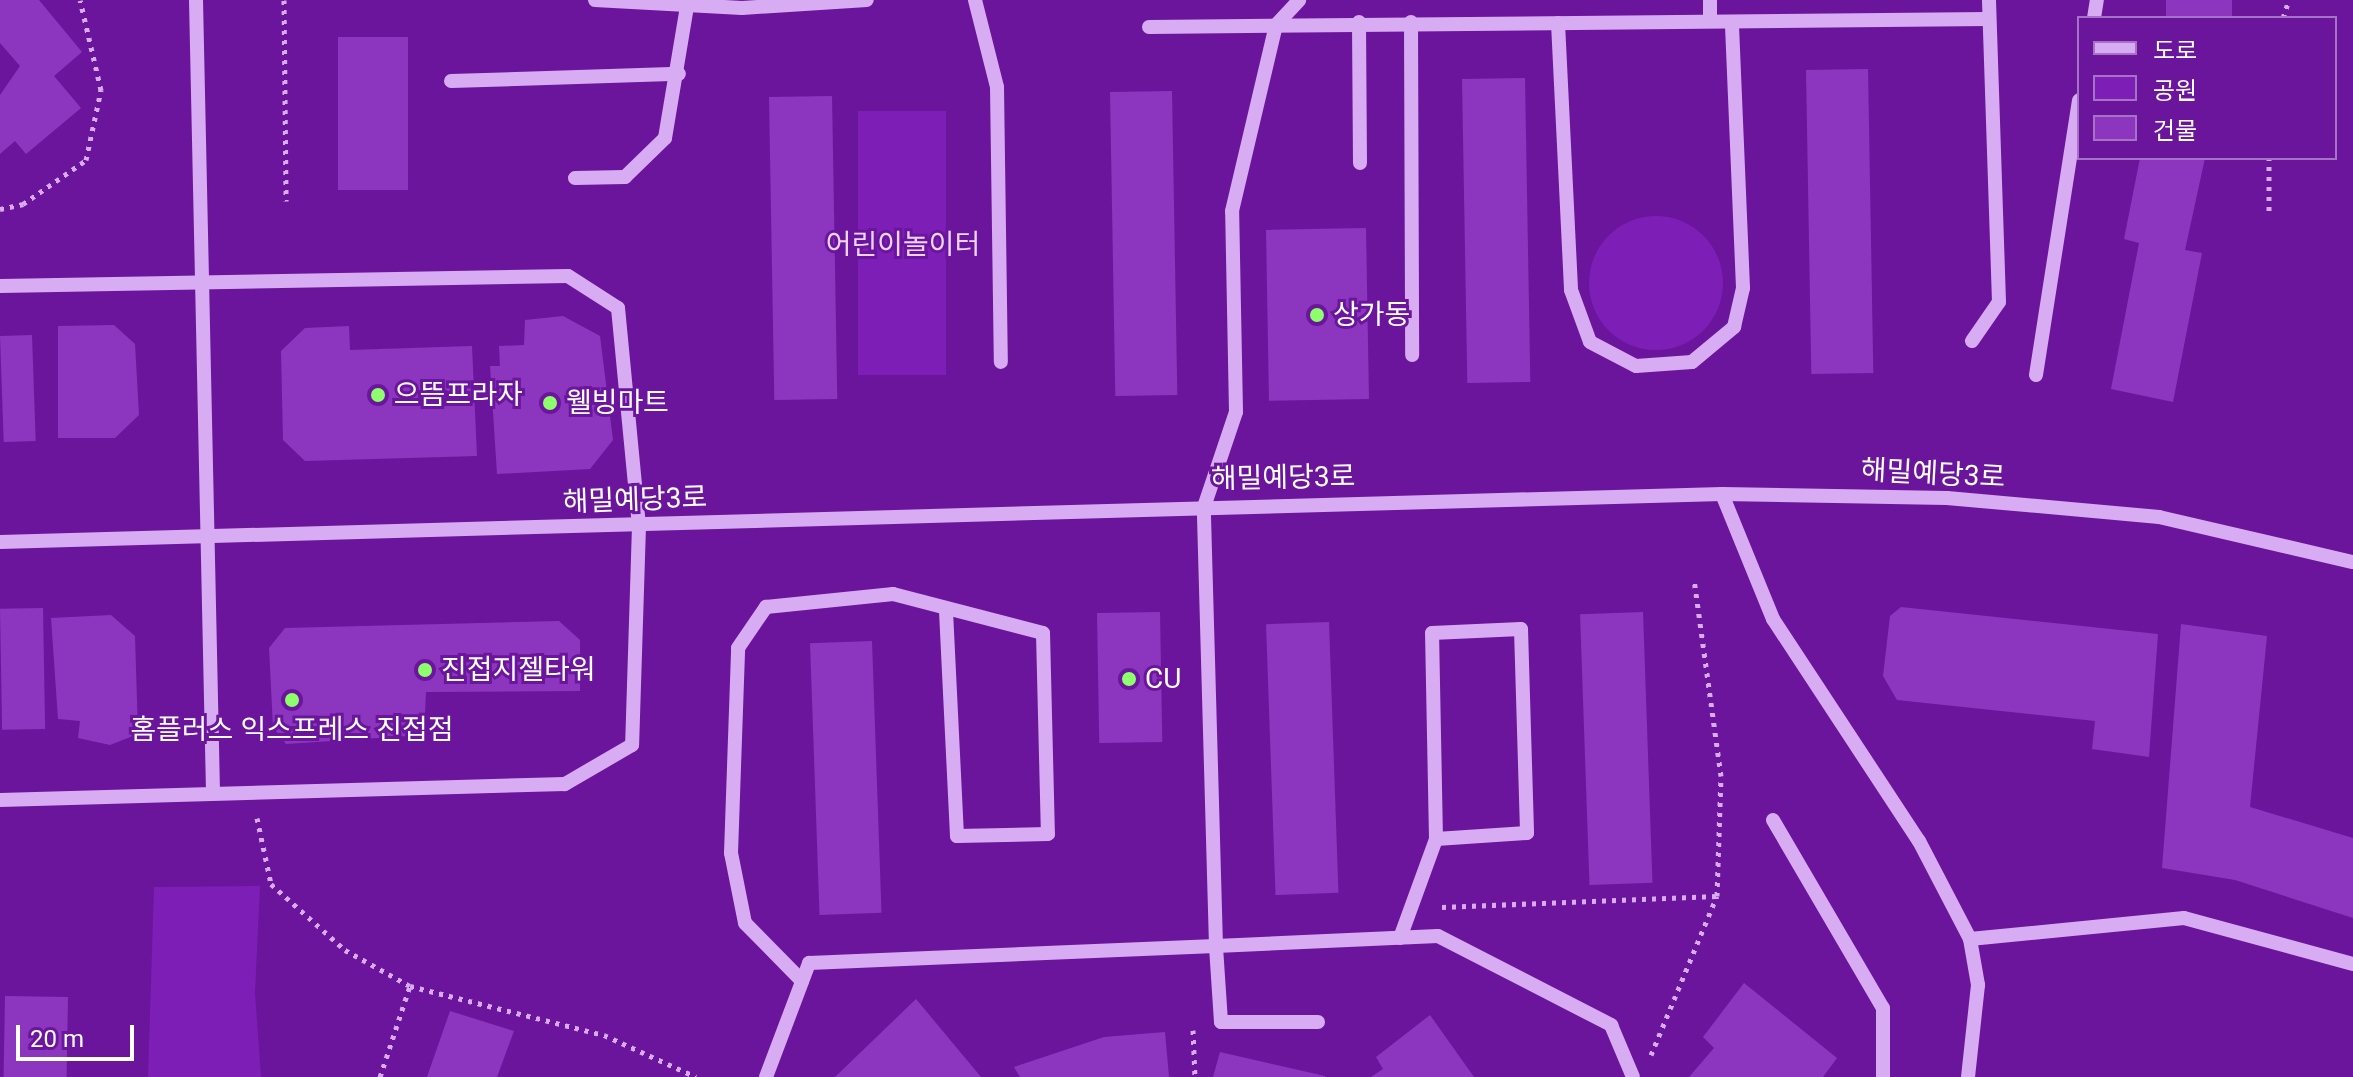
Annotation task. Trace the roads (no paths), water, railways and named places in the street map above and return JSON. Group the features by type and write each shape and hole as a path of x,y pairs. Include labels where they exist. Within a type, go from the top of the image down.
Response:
{"street":[{"path":"196,0 213,792"},
{"path":"595,0 867,0"},
{"path":"975,0 997,87 1001,362"},
{"path":"1299,0 1276,25 1232,211 1236,412 1204,507 1203,578 1221,1022 1318,1022"},
{"path":"1710,0 1710,20"},
{"path":"1972,341 1999,302 1989,0"},
{"path":"575,178 625,177 665,138 679,74 688,2"},
{"path":"1149,27 1359,22 1989,19"},
{"path":"1359,22 1360,163"},
{"path":"1411,22 1412,355"},
{"path":"1558,23 1571,290 1590,342 1636,366 1692,362 1734,327 1743,288 1732,22"},
{"path":"451,81 679,74"},
{"path":"2036,375 2077,113"},
{"path":"0,286 203,278 568,276 618,308 639,526 632,745 565,784 0,800"},
{"path":"1722,494 1773,619 1919,841 1970,939 1978,985 1968,1077"},
{"name":"해밀예당3로","path":"0,542 209,539 1204,507 1722,494 1947,498 2159,517 2353,562"},
{"path":"802,981 745,923 736,881 738,648 766,607 893,594 1043,633 1048,834 957,836 946,608"},
{"path":"1400,938 1436,839 1432,633 1521,629 1527,833 1436,839"},
{"path":"1773,820 1883,1008 1883,1077"},
{"path":"1970,939 2184,918 2353,964"},
{"path":"766,1077 809,963 1438,936 1611,1025 1633,1077"}],"place":[{"name":"상가동","path":"1317,315"},
{"name":"으뜸프라자","path":"378,395"},
{"name":"웰빙마트","path":"550,403"},
{"name":"진접지젤타워","path":"425,670"},
{"name":"CU","path":"1129,679"},
{"name":"홈플러스 익스프레스 진접점","path":"292,700"}],"park label":[{"name":"어린이놀이터","path":"903,245"}]}
